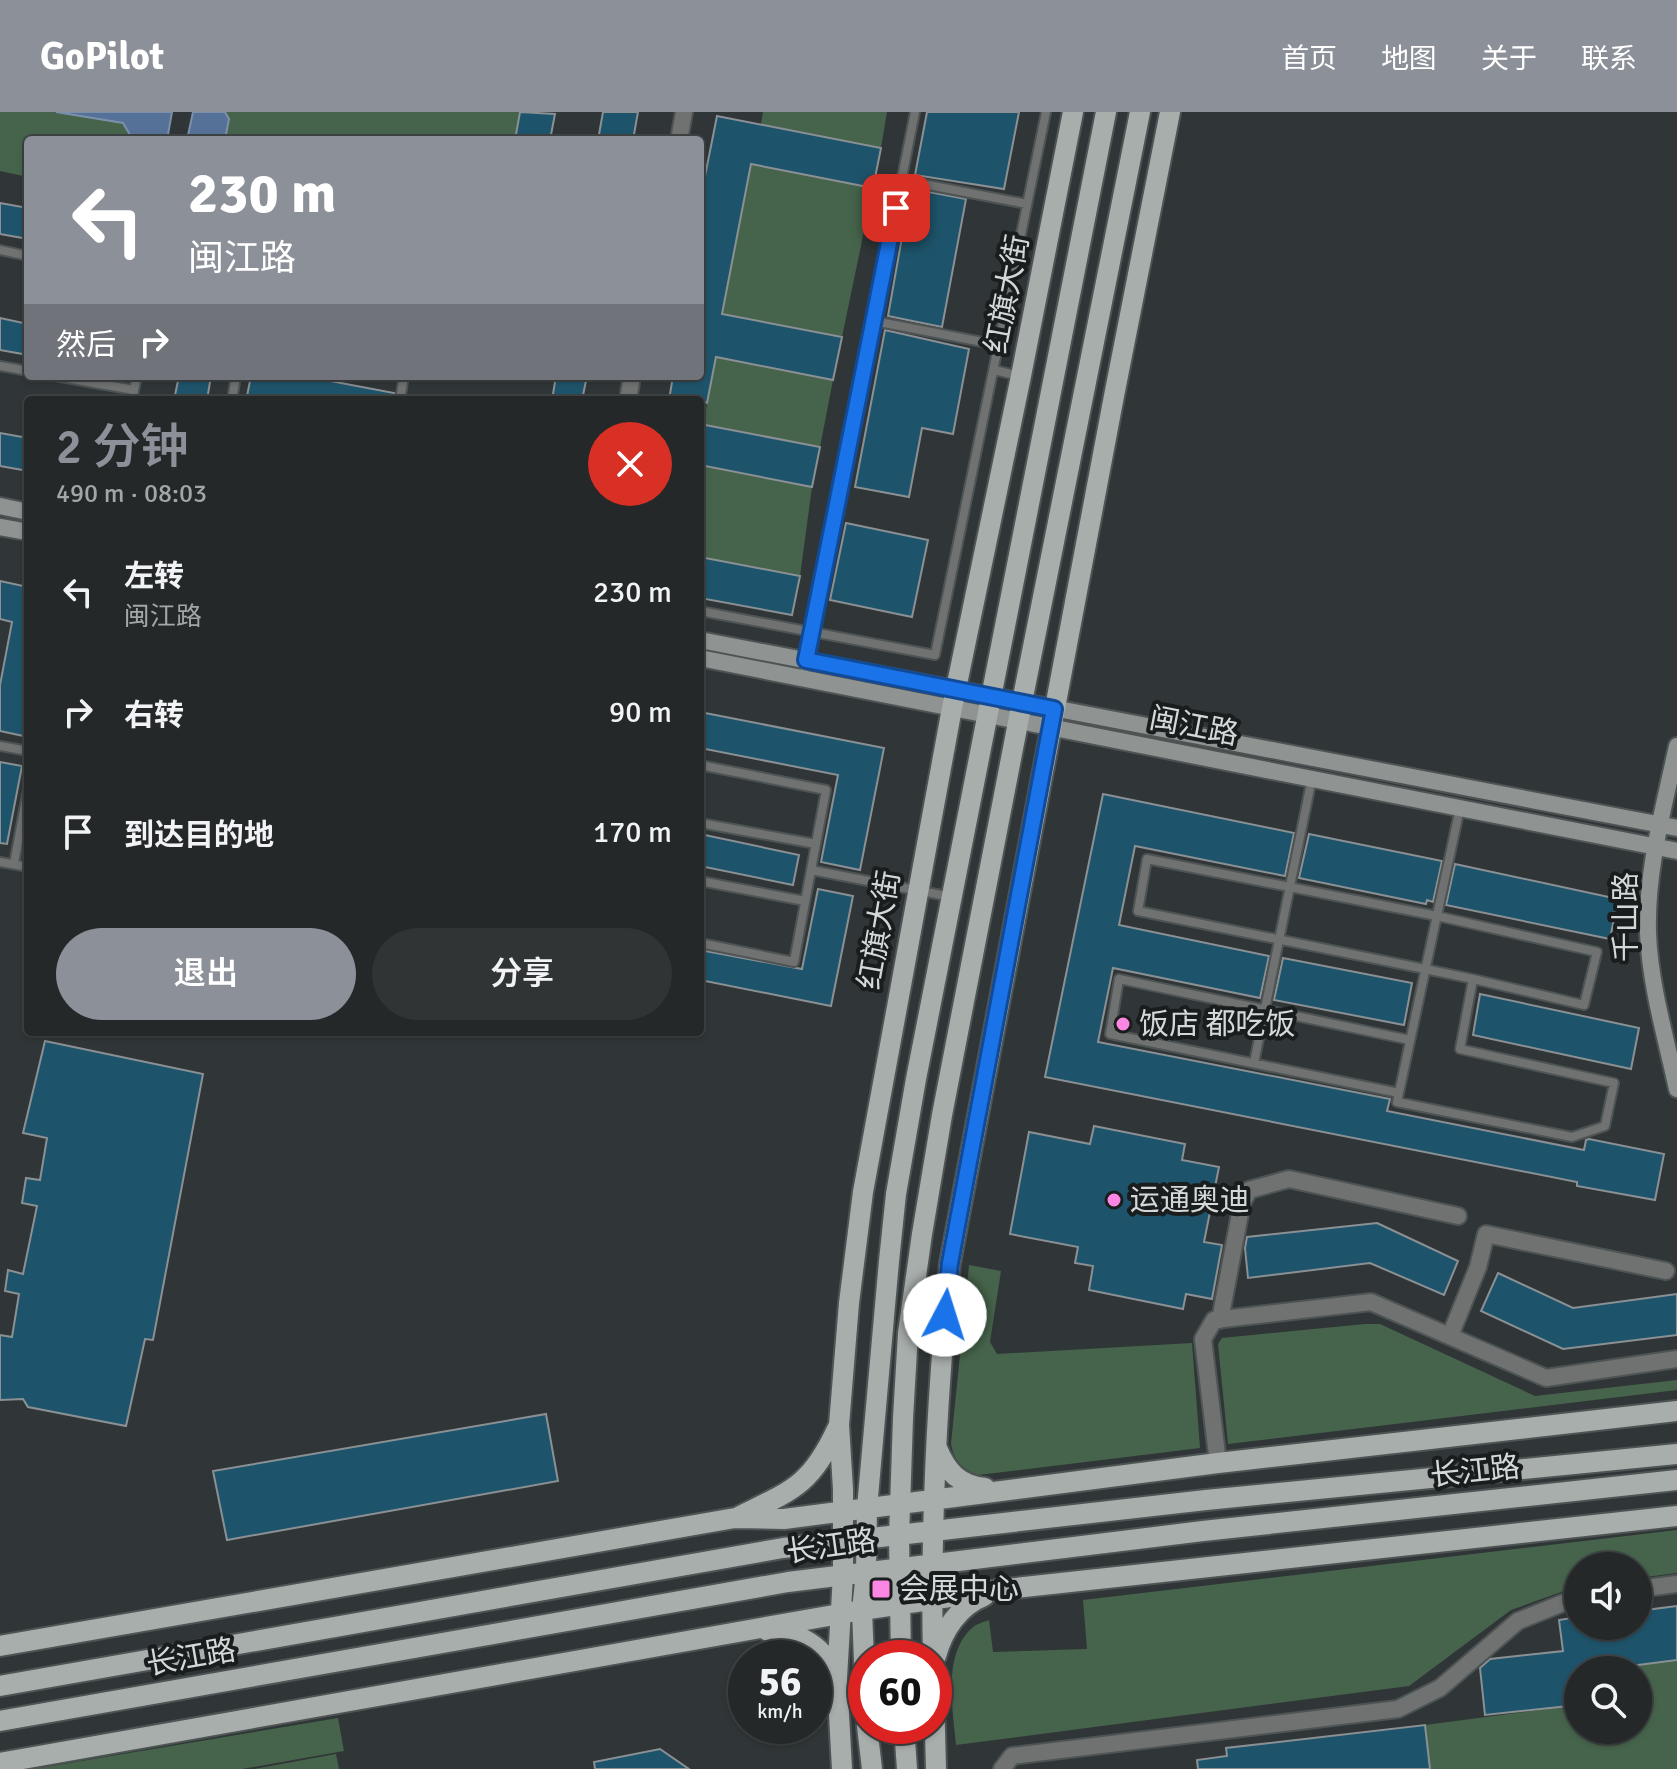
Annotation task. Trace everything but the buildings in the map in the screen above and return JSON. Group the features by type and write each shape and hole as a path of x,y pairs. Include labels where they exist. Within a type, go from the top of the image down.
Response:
{"main road":[{"name":"红旗大街","path":"856,1640 843,1575 839,1425 849,1303 863,1192 954,698 1073,112"},
{"name":"红旗大街","path":"842,1769 837,1678 852,1612 866,1572 867,1508 896,1194 1106,112"},
{"path":"901,1640 899,1537 908,1333 922,1234 942,1115 1140,112"},
{"path":"933,1640 931,1533 950,1263 1170,112"},
{"path":"0,506 24,511"},
{"path":"0,527 24,531"},
{"name":"闽江路","path":"704,641 805,669 1021,711 1312,777 1677,851"},
{"name":"闽江路","path":"704,658 805,669"},
{"name":"闽江路","path":"1053,718 1677,828"},
{"name":"千山路","path":"1677,746 1656,846 1648,934 1677,1089"},
{"path":"0,1646 735,1518 784,1519 1218,1463 1677,1411"},
{"path":"735,1518 804,1481 823,1458 839,1425"},
{"path":"935,1444 948,1471 963,1483 972,1487 1013,1490"},
{"name":"长江路","path":"0,1686 768,1551 1206,1500 1677,1454"},
{"name":"长江路","path":"0,1721 788,1582 1219,1529 1677,1480"},
{"path":"0,1763 736,1631 997,1590 1677,1516"},
{"path":"941,1640 960,1611 997,1590"},
{"path":"736,1631 775,1631 801,1636 828,1658 837,1678"},
{"path":"869,1744 872,1769"},
{"path":"905,1744 907,1769"},
{"path":"935,1744 936,1769"}],"street":[{"path":"679,136 682,112"},
{"path":"1220,1320 1242,1203 1249,1190 1289,1179 1458,1216"},
{"path":"1450,1336 1478,1267 1486,1234 1666,1271"},
{"path":"1218,1463 1203,1339 1214,1320 1371,1302 1546,1378 1677,1359"},
{"path":"1652,1587 1677,1584"},
{"path":"1002,1769 1012,1756 1398,1709 1440,1688 1518,1621 1564,1603"}],"lane":[{"path":"805,669 915,112"},
{"path":"704,612 935,655 1046,112"},
{"path":"902,180 1027,204"},
{"path":"0,250 24,255"},
{"path":"874,321 998,345"},
{"path":"0,366 24,370"},
{"path":"994,370 1021,376"},
{"path":"71,380 133,395"},
{"path":"0,746 24,750"},
{"path":"704,766 826,790 794,962 704,944"},
{"path":"1254,1063 1312,777"},
{"path":"1460,807 1397,1102 1572,1137 1605,1126 1614,1083 1460,1049 1473,979"},
{"path":"14,864 24,810"},
{"path":"704,824 816,844"},
{"path":"1147,859 1437,916 1597,952 1584,1005 1473,979 1138,911 1147,859"},
{"path":"0,862 24,866"},
{"path":"811,870 952,897"},
{"path":"704,882 805,901"},
{"path":"1399,1093 1110,1034 1119,979 1410,1040"}],"green space":[{"path":"0,112 56,112 123,123 131,136 24,136 24,176 0,171"},
{"path":"225,112 520,112 516,136 226,136 229,119"},
{"path":"763,112 887,112 881,148 761,124"},
{"path":"751,164 873,188 842,337 722,314"},
{"path":"717,357 833,380 820,447 704,424"},
{"path":"704,466 812,487 800,576 704,558"},
{"path":"969,1265 1001,1271 990,1342 997,1354 1192,1343 1200,1448 978,1475 963,1467 954,1455 951,1444"},
{"path":"1380,1324 1535,1396 1677,1380 1677,1390 1228,1444 1218,1344 1222,1338"},
{"path":"1677,1530 1677,1573 1652,1576 1652,1552 1564,1552 1564,1591 1511,1610 1409,1686 956,1745 953,1668 956,1653 972,1628 989,1620 993,1652 1087,1649 1083,1600"},
{"path":"1677,1660 1677,1769 1430,1769 1425,1725 1564,1707 1564,1744 1652,1744 1652,1663"},
{"path":"338,1718 344,1751 242,1769 34,1769"},
{"path":"336,1754 339,1769 254,1769"}],"water":[{"path":"56,112 172,112 168,136 131,136 123,123"},
{"path":"193,112 225,112 229,119 226,136 188,136"}],"place":[{"name":"饭店 都吃饭","path":"1123,1024"},
{"name":"运通奥迪","path":"1114,1200"},
{"name":"会展中心","path":"881,1589"}],"route":[{"path":"896,208 806,660 1054,709 950,1263 945,1315"}]}
